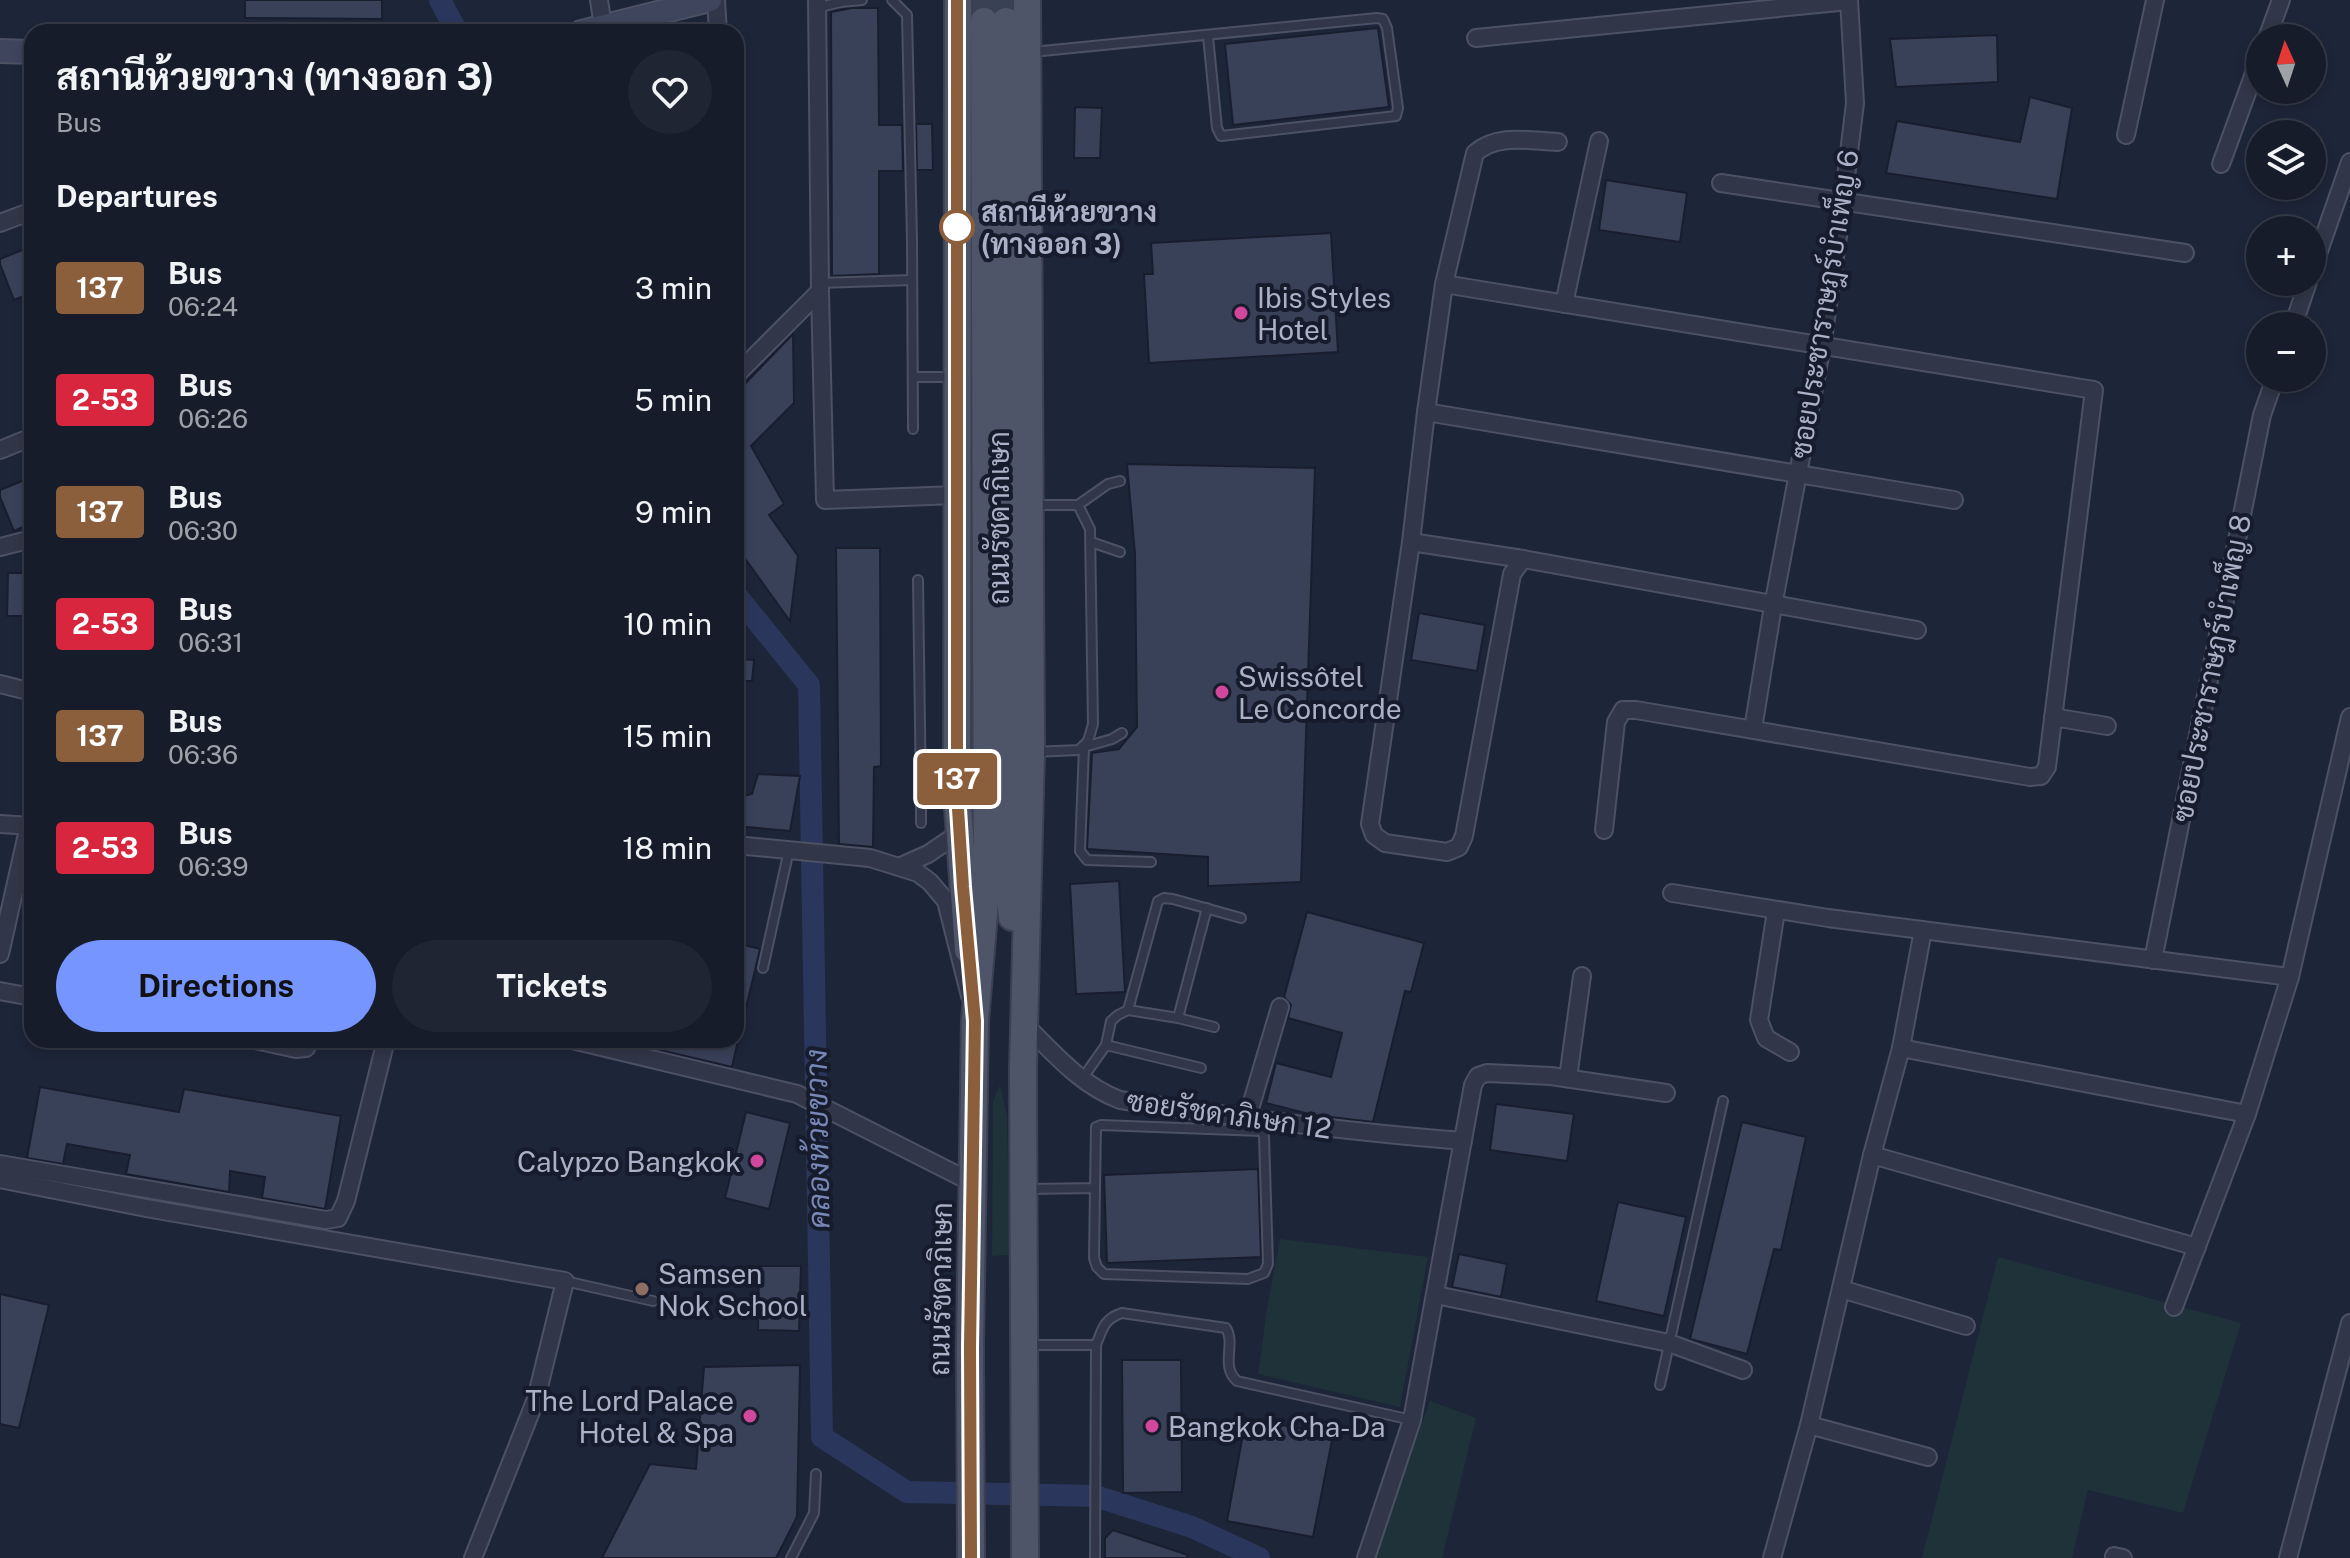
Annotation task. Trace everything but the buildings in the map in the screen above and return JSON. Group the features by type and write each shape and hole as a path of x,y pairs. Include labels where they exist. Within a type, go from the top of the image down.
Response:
{"main road":[{"path":"613,24 713,0"},
{"name":"ถนนรัชดาภิเษก","path":"958,4 957,797 975,1021"},
{"name":"ถนนรัชดาภิเษก","path":"1013,10 1027,53 1031,752 1023,1029 1025,1558"},
{"name":"ถนนรัชดาภิเษก","path":"971,1558 970,1348 975,1021 987,877 1013,10"},
{"name":"ถนนรัชดาภิเษก","path":"1013,10 1008,877 1023,1029"},
{"path":"0,51 24,52"}],"street":[{"path":"593,24 599,0"},
{"path":"713,0 717,24"},
{"path":"1476,38 1849,0"},
{"name":"ซอยประชาราษฎร์บำเพ็ญ 6","path":"1753,729 1822,346 1843,202 1855,103 1849,0"},
{"path":"2126,135 2155,0"},
{"path":"2272,24 2281,0"},
{"path":"816,4 825,500 956,495"},
{"path":"2221,164 2246,95"},
{"path":"1523,559 1512,574 1464,836 1459,847 1447,852 1385,843 1374,835 1370,824 1444,284 1475,153 1484,145 1501,139 1558,142"},
{"path":"1564,304 1599,141"},
{"path":"2326,231 2350,162"},
{"path":"1721,183 2185,253"},
{"path":"0,223 24,214"},
{"path":"1444,284 2094,390 2047,767 2041,776 2030,777 1623,710 1616,722 1604,830"},
{"path":"744,367 820,287"},
{"name":"ซอยประชาราษฎร์บำเพ็ญ 8","path":"2153,960 2262,415 2270,392"},
{"path":"1426,412 1954,500"},
{"path":"0,450 24,440"},
{"path":"0,547 24,541"},
{"path":"1411,542 1523,559 1917,630"},
{"path":"0,684 24,690"},
{"path":"2053,717 2107,726"},
{"path":"2174,1307 2247,1114 2290,977 2350,717"},
{"path":"0,824 24,826"},
{"path":"901,866 928,854 959,833"},
{"path":"744,846 870,858 918,873 946,901 975,1021"},
{"path":"0,954 24,852"},
{"path":"1672,893 1776,911 2290,977"},
{"path":"1776,911 1759,1020 1766,1038 1790,1052"},
{"path":"1775,1557 1872,1155 1901,1048 1923,930"},
{"path":"1568,1078 1582,976"},
{"path":"0,991 24,996"},
{"path":"1247,1119 1280,1007"},
{"name":"ซอยรัชดาภิเษก 12","path":"1023,1029 1082,1080 1103,1094 1120,1100 1247,1119 1463,1141"},
{"path":"0,1164 326,1220 338,1218 346,1201 384,1048"},
{"path":"607,1048 797,1094 973,1183"},
{"path":"1901,1048 2247,1114"},
{"path":"1366,1558 1412,1420 1473,1085 1478,1076 1487,1073 1568,1078 1666,1093"},
{"path":"1872,1155 2197,1247"},
{"path":"0,1179 146,1208 565,1281 536,1399 473,1558"},
{"path":"1841,1289 1966,1326"},
{"path":"1436,1295 1669,1343 1743,1370"},
{"path":"2288,1558 2350,1323"},
{"path":"1809,1425 1928,1457"}],"lane":[{"path":"816,4 862,0"},
{"path":"892,0 907,15 913,429"},
{"path":"1027,53 1383,19 1387,28 1398,108 1396,116 1221,136 1217,128 1208,36"},
{"path":"820,287 912,280"},
{"path":"913,377 957,376"},
{"path":"1030,505 1078,505 1108,484 1120,481"},
{"path":"1078,505 1090,529 1091,542 1093,724 1084,747 1080,851 1087,860 1151,862"},
{"path":"1091,542 1120,552"},
{"path":"918,580 921,823"},
{"path":"1031,752 1073,752 1122,733"},
{"path":"921,798 957,797"},
{"path":"763,968 795,851"},
{"path":"1128,1010 1158,901 1173,899 1241,918"},
{"path":"1178,1018 1207,908"},
{"path":"1082,1080 1106,1045 1111,1021 1128,1010 1214,1027"},
{"path":"1106,1045 1201,1068"},
{"path":"1660,1385 1723,1101"},
{"path":"1101,1125 1262,1131 1268,1264 1264,1273 1248,1279 1104,1274 1094,1258 1095,1188 1096,1127 1101,1125"},
{"path":"1023,1189 1095,1188"},
{"path":"565,1281 653,1301"},
{"path":"1095,1558 1096,1345 1111,1317 1122,1313 1226,1328 1230,1335 1229,1374 1237,1381 1412,1420"},
{"path":"1024,1345 1096,1345"},
{"path":"791,1558 814,1513 816,1474"}],"shaded area":[{"path":"1000,1085 1007,1116 1010,1255 992,1256 993,1101"},
{"path":"1280,1239 1428,1257 1400,1407 1258,1374"},
{"path":"1998,1257 2241,1323 2183,1513 2088,1490 2072,1558 1922,1558"},
{"path":"1430,1401 1476,1418 1442,1558 1373,1558"}],"waterway":[{"name":"คลองห้วยขวาง","path":"440,0 453,24"},
{"name":"คลองห้วยขวาง","path":"744,605 809,685 822,1437 907,1492 1095,1496 1192,1527 1259,1558"}],"tunnel":[{"path":"984,0 984,21"},
{"path":"1006,0 1006,21"}],"bus line":[{"name":"137","path":"957,0 957,793 975,1021 970,1348 971,1558"}],"place":[{"name":"สถานีห้วยขวาง (ทางออก 3)","path":"957,227"},
{"name":"Ibis Styles Hotel","path":"1241,313"},
{"name":"Swissôtel Le Concorde","path":"1222,692"},
{"name":"Calypzo Bangkok","path":"757,1161"},
{"name":"Samsen Nok School","path":"642,1289"},
{"name":"The Lord Palace Hotel & Spa","path":"750,1416"},
{"name":"Bangkok Cha-Da","path":"1152,1426"}]}
